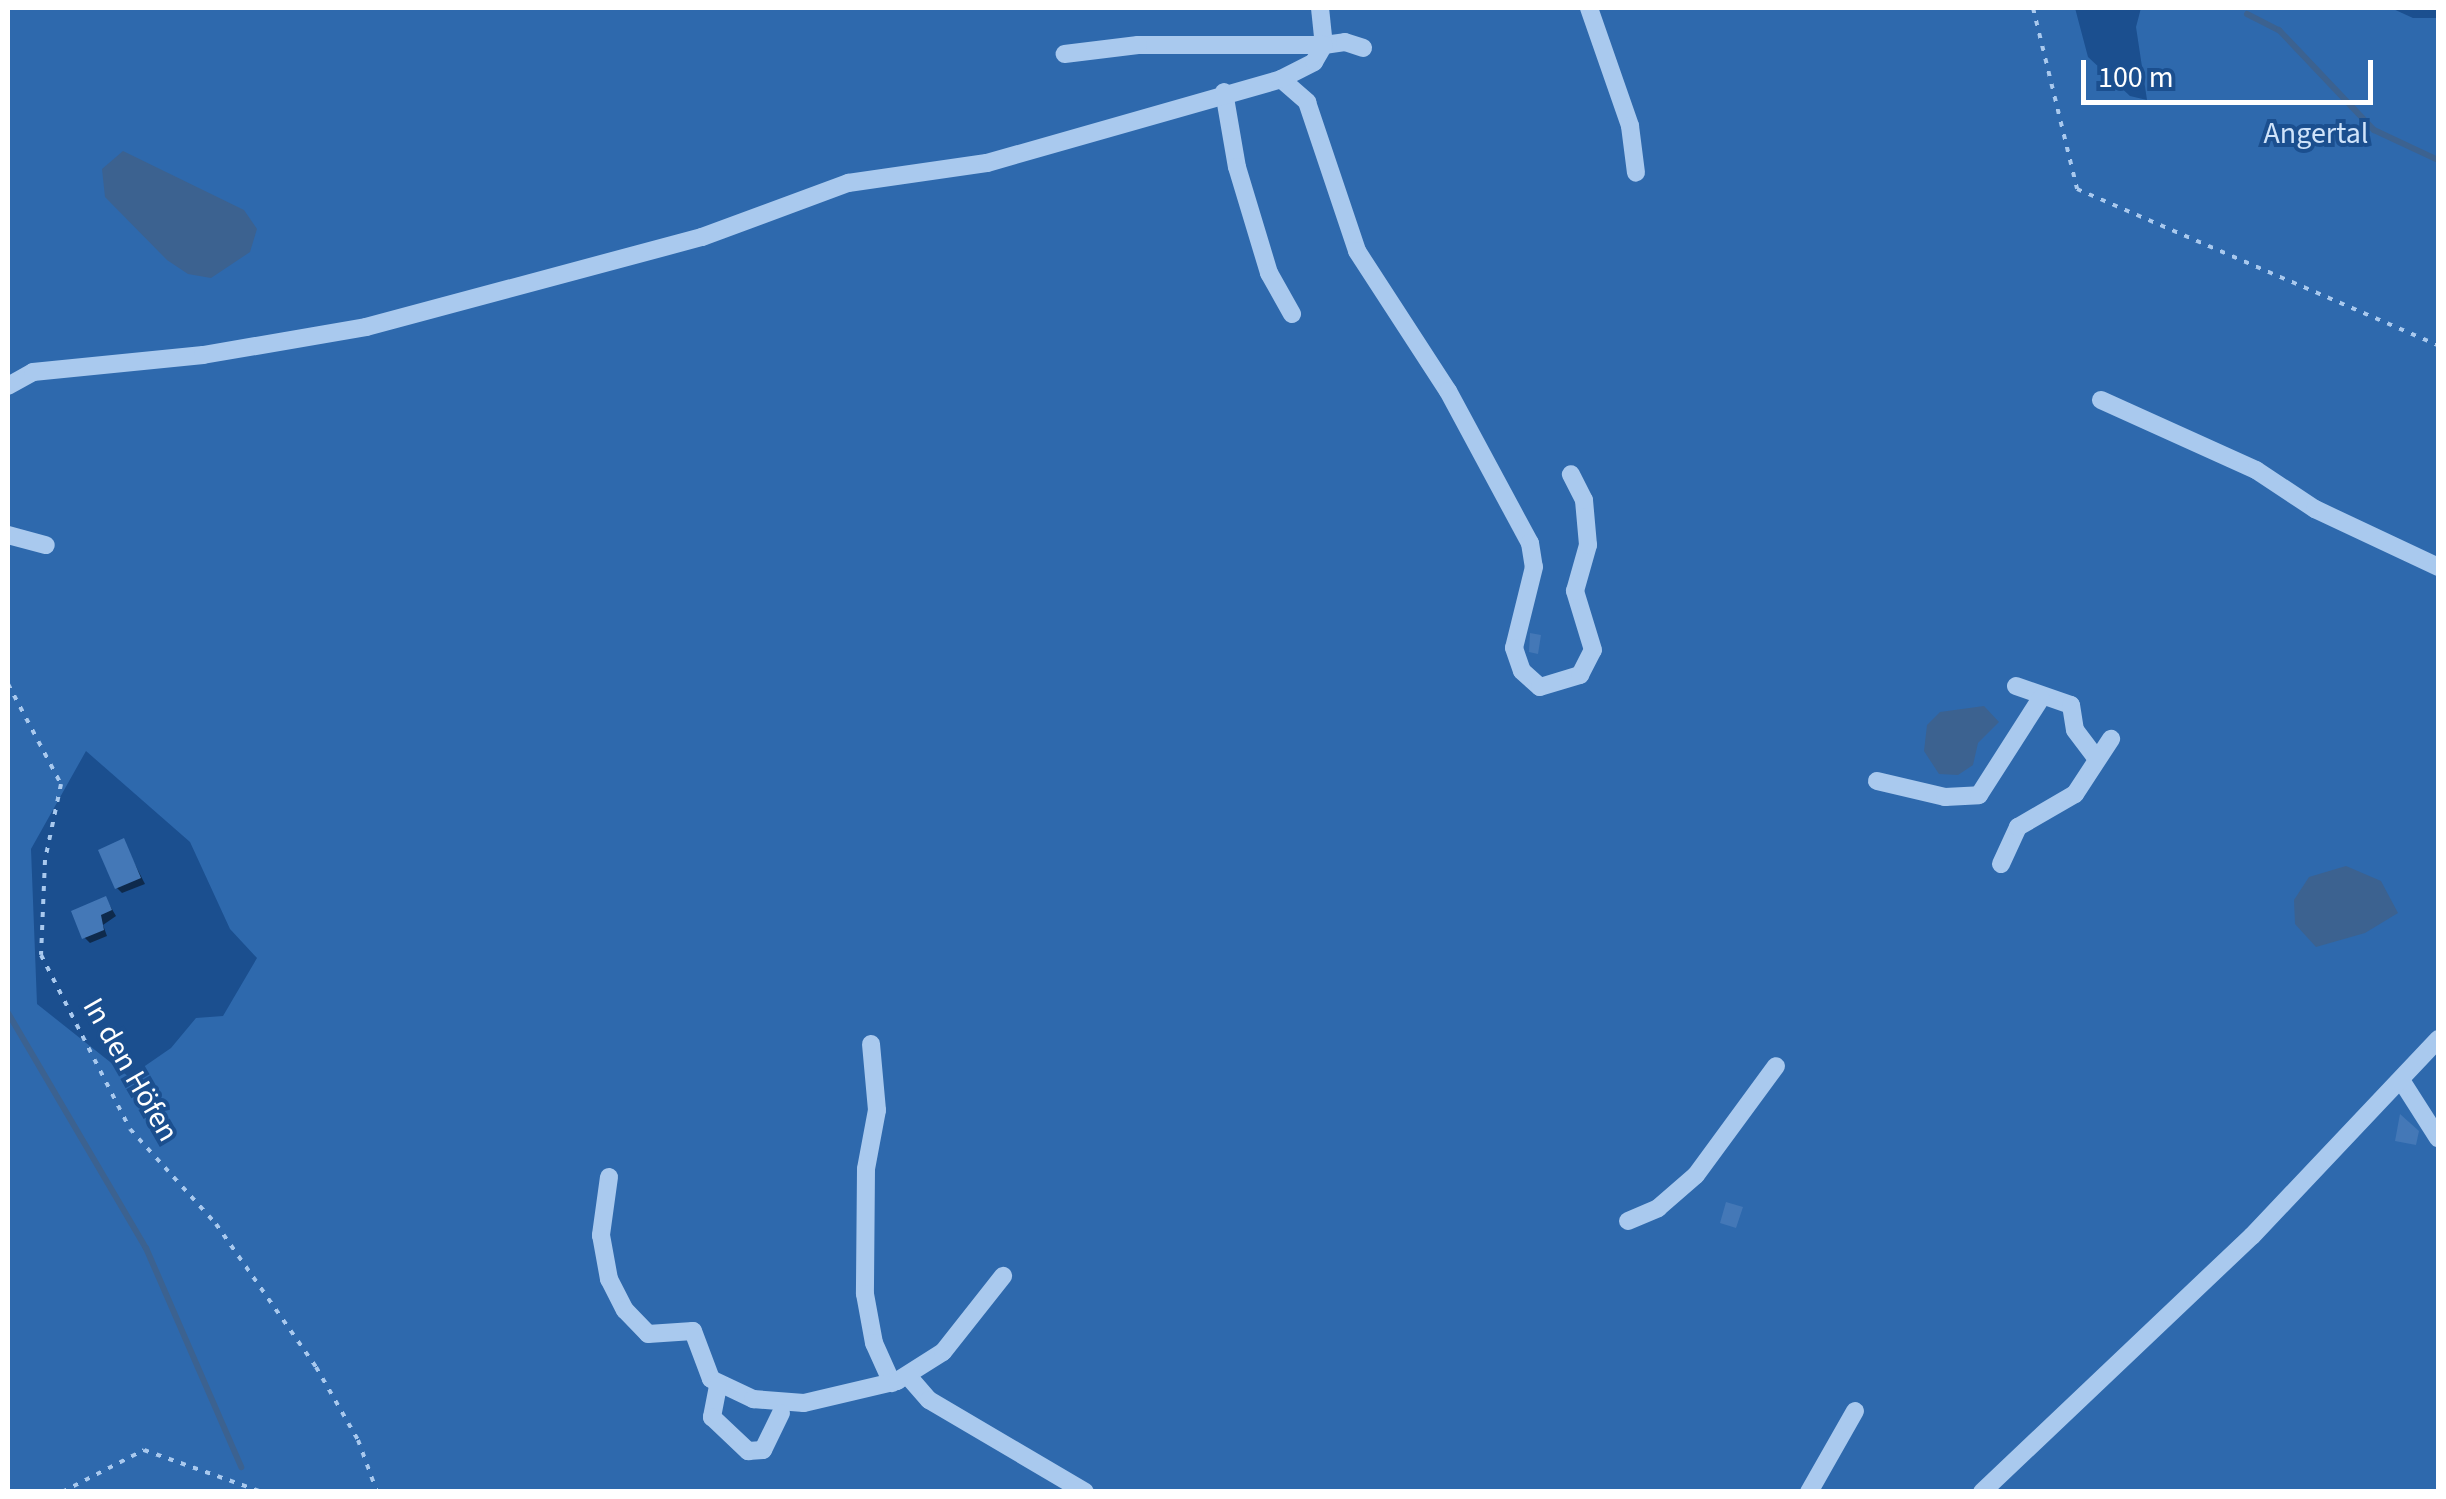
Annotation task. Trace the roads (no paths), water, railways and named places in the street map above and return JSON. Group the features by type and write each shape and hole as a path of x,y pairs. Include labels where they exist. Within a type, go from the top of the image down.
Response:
{"lane":[{"path":"8,386 33,372 203,354 366,327 702,237 848,183 987,162 1281,79 1314,62 1324,45 1320,8"},
{"path":"1589,8 1630,126 1636,173"},
{"path":"1065,54 1138,45 1345,42 1363,48"},
{"path":"1281,79 1307,102 1357,251 1448,391 1530,543 1534,567 1514,648 1522,670 1540,687 1580,675 1593,650 1575,591 1588,544 1584,500 1571,474"},
{"path":"1224,92 1236,167 1269,273 1292,314"},
{"path":"2102,400 2256,470 2315,509 2438,567"},
{"path":"8,534 46,545"},
{"path":"2016,686 2071,705 2074,730 2086,752 2097,759"},
{"path":"1878,781 1945,797 1979,795 2042,698"},
{"path":"2000,864 2018,827 2075,794 2112,739"},
{"path":"1982,1492 2252,1236 2438,1038"},
{"path":"871,1044 877,1110 866,1169 865,1294 874,1343 900,1379 929,1400 1084,1492"},
{"path":"1628,1222 1658,1208 1696,1174 1776,1066"},
{"path":"2401,1080 2438,1138"},
{"path":"609,1178 601,1234 616,1295 648,1334 692,1330 718,1386 712,1417 748,1451 763,1450 781,1413"},
{"path":"718,1386 753,1398 804,1403 900,1379 955,1339 1003,1276"},
{"path":"1809,1492 1855,1411"}],"waterway":[{"path":"2247,14 2279,30 2374,130 2438,160"},
{"path":"8,1013 146,1248 241,1467"}],"park label":[{"name":"Angertal","path":"2316,134"}]}
